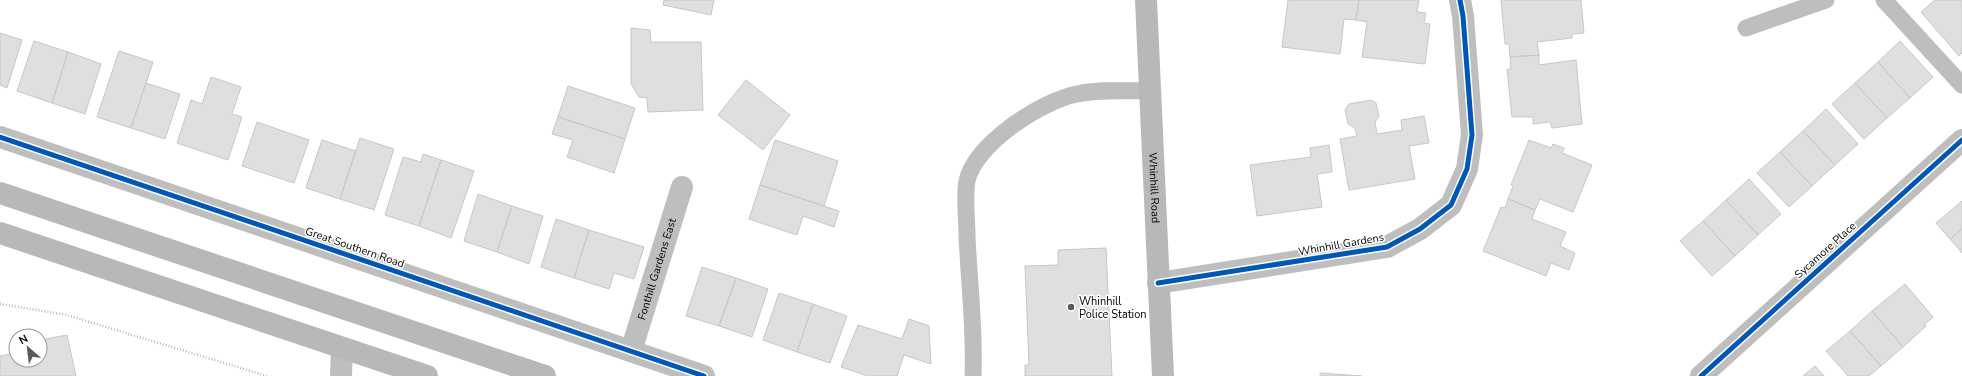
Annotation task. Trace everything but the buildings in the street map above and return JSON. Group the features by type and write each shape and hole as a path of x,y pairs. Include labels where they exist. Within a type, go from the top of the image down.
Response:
{"main road":[{"name":"Whinhill Road","path":"1146,0 1163,376"},
{"path":"0,193 546,376"},
{"path":"0,233 427,376"}],"street":[{"name":"Whinhill Gardens","path":"1158,283 1387,247 1420,229 1451,205 1467,169 1472,135 1463,16 1460,0"},
{"name":"Great Southern Road","path":"0,137 704,376"},
{"name":"Sycamore Place","path":"1701,376 1962,140"},
{"name":"Fonthill Gardens East","path":"631,352 682,187"},
{"path":"341,376 342,348"}],"lane":[{"path":"1746,28 1826,0"},
{"path":"1884,0 1962,85"},
{"path":"973,376 967,203 967,182 972,166 984,150 1000,134 1035,112 1061,99 1091,91 1150,91"}],"path":[{"path":"0,304 67,314 267,376"}],"cycle path":[{"path":"1158,283 1387,247 1420,229 1451,205 1467,169 1472,135 1463,16 1460,0"},
{"path":"0,137 704,376"},
{"path":"1701,376 1962,140"}],"place":[{"name":"Whinhill Police Station","path":"1071,307"}]}
